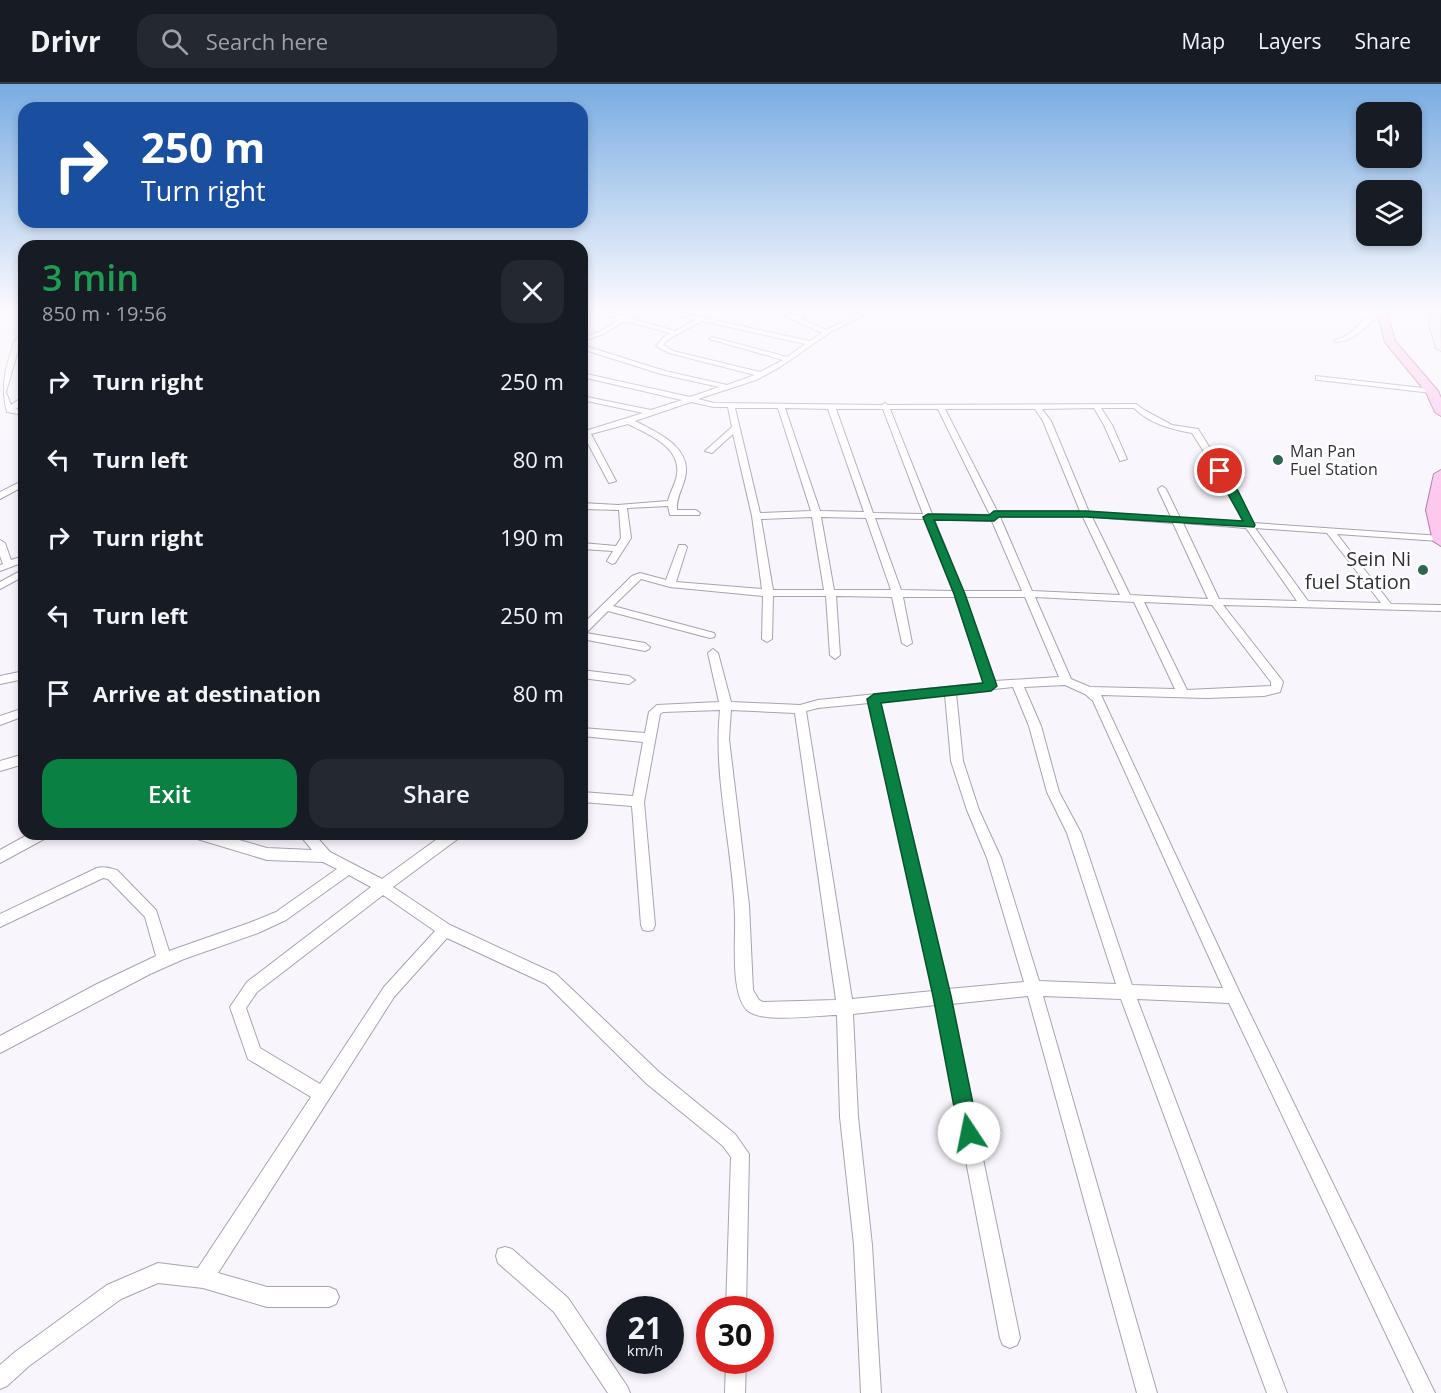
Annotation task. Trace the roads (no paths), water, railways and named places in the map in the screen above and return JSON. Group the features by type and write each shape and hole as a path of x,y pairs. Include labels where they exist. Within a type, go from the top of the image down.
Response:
{"main road":[{"path":"1417,373 1432,391 1441,412"},
{"path":"1440,540 1438,522 1433,510 1441,474"}],"street":[{"path":"8,373 3,392 12,411"},
{"path":"663,373 728,387"},
{"path":"588,432 728,387 761,374"},
{"path":"588,376 689,400 732,406 1136,406 1143,413 1170,427 1195,431 1233,491 1250,525 1305,605"},
{"path":"1319,378 1432,391"},
{"path":"588,399 650,412"},
{"path":"0,416 12,411 18,404"},
{"path":"885,405 960,594 991,686"},
{"path":"732,406 756,516 768,593 767,639"},
{"path":"939,406 994,516 1066,681"},
{"path":"1036,406 1047,421 1086,514 1183,694"},
{"path":"1096,406 1108,424 1123,459"},
{"path":"781,407 816,514 830,593 835,655"},
{"path":"831,407 897,594 907,642"},
{"path":"12,411 18,412"},
{"path":"627,420 670,444 673,448 682,472 672,503 673,513 696,513"},
{"path":"588,425 601,429"},
{"path":"709,451 736,428"},
{"path":"588,440 612,480"},
{"path":"0,496 18,486"},
{"path":"1089,691 1183,694 1264,692 1276,689 1276,682 1215,602 1175,522 1162,489"},
{"path":"588,506 672,503"},
{"path":"612,561 626,538 622,506"},
{"path":"756,516 816,514 928,517 1086,514 1175,522 1329,530 1440,540"},
{"path":"1329,530 1388,606"},
{"path":"0,543 4,567 18,561"},
{"path":"588,546 618,549"},
{"path":"670,584 682,547"},
{"path":"0,586 18,576"},
{"path":"588,628 635,578 640,576 670,584 768,593 1030,594 1441,608"},
{"path":"607,608 710,634"},
{"path":"588,635 645,647"},
{"path":"713,653 726,706 723,739 742,905 744,992 753,1005 762,1010 845,1007 1034,988 1234,996"},
{"path":"588,675 629,680"},
{"path":"0,680 18,676"},
{"path":"648,925 638,802 655,712 661,708 726,706 800,709 818,704 950,692 1017,683 1066,681 1089,691 1098,699 1234,996 1425,1393"},
{"path":"1017,683 1035,726 1053,792 1074,833 1126,991 1277,1393"},
{"path":"950,692 957,760 973,810 994,858 1034,988 1148,1393"},
{"path":"874,699 942,996 1010,1338"},
{"path":"800,709 845,1007 849,1117 863,1245 872,1393"},
{"path":"0,721 18,714"},
{"path":"588,733 649,738"},
{"path":"0,766 18,761"},
{"path":"588,798 638,802"},
{"path":"0,857 30,840"},
{"path":"219,840 267,854 325,856"},
{"path":"311,840 325,856 383,887 445,930 551,979 653,1078 729,1140 740,1154 736,1296"},
{"path":"324,1095 254,1053 238,1007 252,987 347,912 446,840"},
{"path":"0,1045 164,960 283,915 348,868"},
{"path":"0,921 102,872 112,873 151,914 164,960"},
{"path":"202,1278 324,1095 389,992 445,930"},
{"path":"506,1256 561,1305 620,1393"},
{"path":"0,1379 22,1359 114,1292 158,1273 202,1278 267,1298 329,1297"},
{"path":"735,1393 736,1374"}],"place":[{"name":"Man Pan Fuel Station","path":"1278,460"},
{"name":"Sein Ni fuel Station","path":"1423,570"}]}
